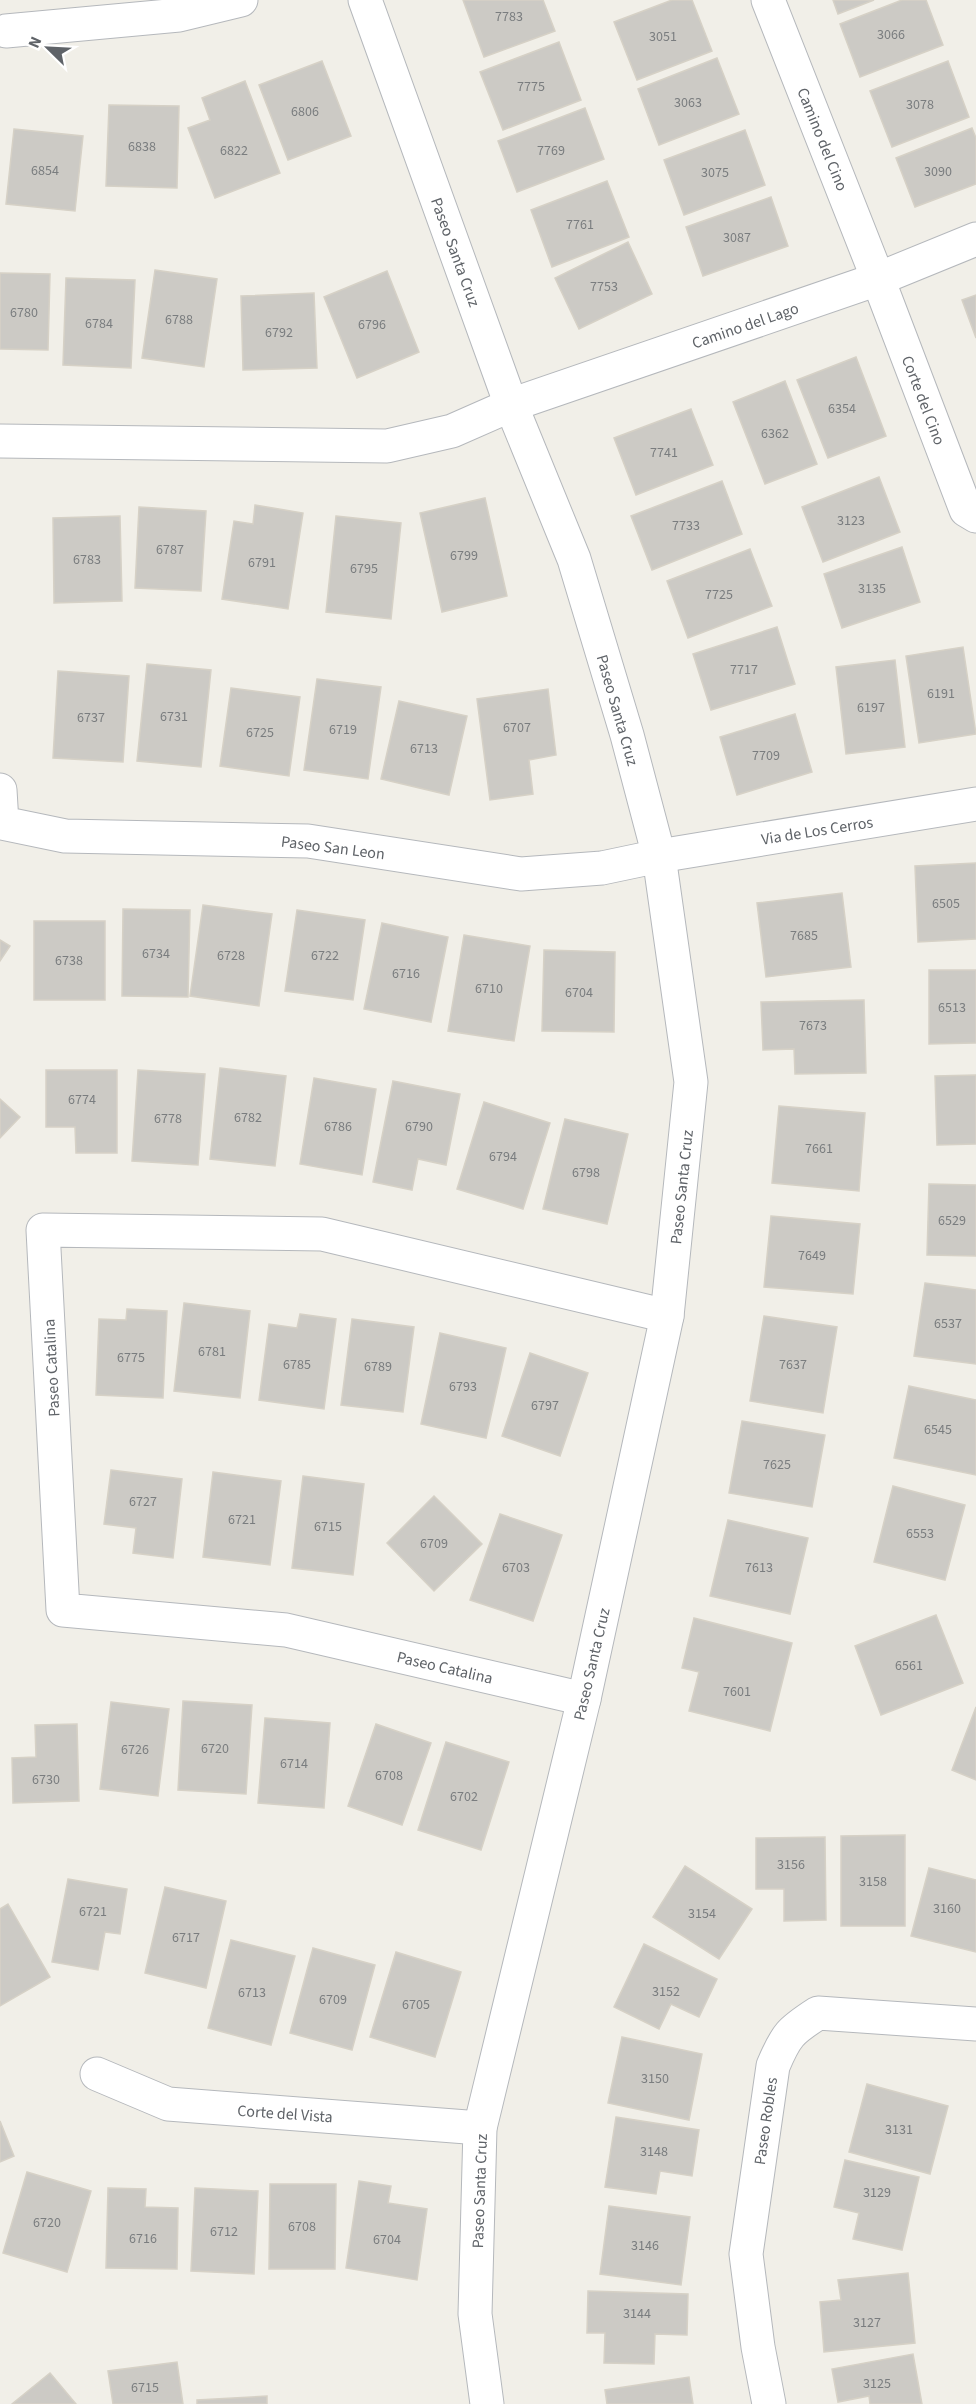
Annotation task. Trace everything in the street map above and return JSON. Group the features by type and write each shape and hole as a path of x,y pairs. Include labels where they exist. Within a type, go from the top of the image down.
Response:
{"street":[{"path":"6,31 179,15 241,0"},
{"name":"Paseo Santa Cruz","path":"365,0 511,405 574,559 627,735 659,856 691,1082 667,1316 584,1699 480,2128 475,2314 487,2404"},
{"name":"Camino del Cino","path":"768,0 878,279"},
{"name":"Camino del Lago","path":"511,405 878,279 976,239"},
{"name":"Corte del Cino","path":"878,279 966,510 976,516"},
{"path":"0,441 387,446 452,431 511,405"},
{"name":"Paseo San Leon","path":"0,790 2,823 65,836 308,841 521,874 603,868 659,856"},
{"name":"Via de Los Cerros","path":"659,856 976,804"},
{"name":"Paseo Catalina","path":"584,1699 286,1630 63,1610 43,1230 322,1234 667,1316"},
{"name":"Paseo Robles","path":"769,2404 758,2347 746,2254 773,2066 784,2039 795,2027 818,2013 976,2024"},
{"name":"Corte del Vista","path":"97,2074 168,2104 480,2128"}],"building":[{"path":"463,0 543,0 555,31 484,57"},
{"path":"672,0 692,0 712,51 637,80 614,22"},
{"path":"833,0 874,0 838,14"},
{"path":"902,0 926,0 943,45 860,77 840,24"},
{"path":"559,42 581,100 503,130 480,72"},
{"path":"717,58 739,114 659,145 638,89"},
{"path":"322,61 351,136 288,160 259,85"},
{"path":"948,61 969,117 892,147 870,91"},
{"path":"245,81 280,173 215,198 188,128 210,120 202,98"},
{"path":"109,105 179,106 177,188 106,186"},
{"path":"585,108 604,159 517,192 498,141"},
{"path":"972,128 976,138 976,184 915,207 896,158"},
{"path":"14,129 83,136 75,211 6,204"},
{"path":"745,130 765,185 684,215 664,160"},
{"path":"607,181 629,237 552,267 531,210"},
{"path":"771,197 788,246 703,276 686,227"},
{"path":"628,242 652,294 579,329 555,278"},
{"path":"155,270 217,279 204,367 142,358"},
{"path":"387,271 419,352 357,378 324,297"},
{"path":"0,273 50,274 48,350 0,349"},
{"path":"66,278 135,280 131,368 63,365"},
{"path":"314,293 317,368 243,370 241,296"},
{"path":"976,295 976,338 962,300"},
{"path":"856,357 886,436 828,458 797,380"},
{"path":"785,381 817,464 765,484 733,402"},
{"path":"691,409 713,465 636,495 614,438"},
{"path":"879,477 900,532 823,562 802,507"},
{"path":"722,481 742,534 652,570 631,516"},
{"path":"485,498 507,596 442,612 420,513"},
{"path":"255,505 303,513 288,609 222,599 234,521 253,524"},
{"path":"139,507 206,511 201,591 135,588"},
{"path":"120,516 122,601 54,603 53,518"},
{"path":"336,516 401,523 391,619 326,612"},
{"path":"902,547 920,602 842,628 824,574"},
{"path":"750,549 772,606 688,638 667,581"},
{"path":"777,627 795,684 711,710 693,654"},
{"path":"963,647 976,734 919,743 906,656"},
{"path":"895,660 905,747 846,754 836,667"},
{"path":"147,664 211,670 201,767 137,761"},
{"path":"58,671 129,676 123,762 53,758"},
{"path":"317,679 381,687 368,779 304,770"},
{"path":"231,688 300,697 289,776 220,766"},
{"path":"548,689 556,755 529,760 533,794 490,800 477,699"},
{"path":"399,701 467,716 449,795 381,779"},
{"path":"795,714 812,772 737,795 720,737"},
{"path":"976,863 976,939 918,942 915,866"},
{"path":"842,893 851,967 766,977 757,903"},
{"path":"203,905 272,914 259,1006 190,996"},
{"path":"123,909 190,910 188,997 122,996"},
{"path":"297,910 365,920 353,1000 285,991"},
{"path":"34,921 105,921 105,1000 34,1000"},
{"path":"382,923 448,937 431,1022 364,1009"},
{"path":"464,935 530,946 514,1041 448,1031"},
{"path":"0,940 10,946 0,961"},
{"path":"544,950 615,952 614,1032 542,1031"},
{"path":"929,970 976,970 976,1043 929,1044"},
{"path":"864,1000 866,1073 795,1074 794,1049 763,1050 761,1002"},
{"path":"220,1068 286,1076 275,1166 210,1159"},
{"path":"46,1070 117,1070 117,1153 76,1153 75,1127 46,1127"},
{"path":"138,1070 205,1074 198,1165 132,1161"},
{"path":"976,1075 976,1144 937,1145 935,1076"},
{"path":"314,1078 376,1089 362,1175 300,1164"},
{"path":"393,1081 460,1094 446,1165 418,1159 412,1190 373,1182"},
{"path":"0,1099 20,1117 0,1138"},
{"path":"484,1102 550,1123 523,1209 457,1189"},
{"path":"779,1106 865,1113 859,1191 772,1183"},
{"path":"565,1119 628,1134 607,1224 543,1209"},
{"path":"929,1184 976,1185 976,1256 927,1255"},
{"path":"771,1216 860,1224 853,1294 764,1287"},
{"path":"925,1283 976,1290 976,1364 914,1356"},
{"path":"184,1303 250,1311 240,1398 174,1391"},
{"path":"127,1309 167,1311 163,1398 96,1395 99,1319 126,1320"},
{"path":"300,1314 336,1319 324,1409 259,1400 269,1324 297,1328"},
{"path":"764,1316 837,1327 823,1413 750,1401"},
{"path":"352,1319 414,1327 403,1412 341,1405"},
{"path":"440,1333 506,1348 486,1438 421,1424"},
{"path":"530,1353 588,1373 560,1456 502,1436"},
{"path":"909,1386 976,1400 976,1475 894,1458"},
{"path":"742,1421 825,1435 812,1507 729,1493"},
{"path":"111,1470 182,1479 173,1558 133,1553 136,1528 104,1524"},
{"path":"213,1472 281,1481 270,1565 203,1557"},
{"path":"303,1476 364,1484 353,1575 292,1568"},
{"path":"893,1486 965,1505 945,1580 874,1562"},
{"path":"434,1496 482,1544 434,1591 387,1543"},
{"path":"500,1514 562,1535 533,1621 470,1600"},
{"path":"728,1520 808,1538 790,1614 710,1596"},
{"path":"936,1615 963,1683 881,1715 855,1646"},
{"path":"694,1618 792,1643 770,1731 689,1711 699,1672 682,1668"},
{"path":"183,1701 252,1705 246,1794 178,1790"},
{"path":"111,1702 169,1709 158,1796 100,1789"},
{"path":"976,1707 976,1780 952,1770"},
{"path":"265,1718 330,1723 324,1808 258,1803"},
{"path":"77,1724 79,1801 13,1803 12,1758 36,1757 35,1725"},
{"path":"376,1724 431,1743 402,1825 348,1806"},
{"path":"446,1742 509,1762 481,1850 418,1830"},
{"path":"905,1835 905,1926 841,1926 841,1836"},
{"path":"825,1837 826,1920 784,1921 784,1889 756,1889 756,1838"},
{"path":"685,1866 752,1909 719,1959 653,1917"},
{"path":"929,1868 976,1880 976,1952 911,1936"},
{"path":"68,1879 127,1889 120,1934 105,1932 98,1970 52,1962"},
{"path":"165,1887 226,1901 206,1988 145,1973"},
{"path":"8,1904 50,1977 0,2006 0,1909"},
{"path":"231,1940 295,1956 271,2045 208,2028"},
{"path":"644,1944 717,1979 699,2017 671,2004 659,2029 614,2007"},
{"path":"313,1948 375,1965 352,2050 290,2033"},
{"path":"396,1952 461,1972 435,2057 370,2037"},
{"path":"622,2037 702,2054 689,2120 608,2103"},
{"path":"867,2084 948,2106 930,2174 849,2152"},
{"path":"616,2117 699,2130 692,2176 660,2171 656,2194 605,2187"},
{"path":"0,2121 14,2156 0,2162"},
{"path":"845,2160 919,2177 902,2250 853,2239 859,2213 834,2207"},
{"path":"27,2172 91,2191 67,2272 3,2253"},
{"path":"359,2181 391,2186 388,2203 427,2209 417,2280 346,2268"},
{"path":"270,2184 336,2184 335,2269 269,2269"},
{"path":"108,2188 146,2189 145,2207 178,2208 177,2269 106,2268"},
{"path":"195,2188 258,2191 254,2274 191,2271"},
{"path":"609,2206 690,2217 681,2285 600,2274"},
{"path":"908,2273 915,2343 824,2352 820,2302 841,2300 838,2280"},
{"path":"588,2291 688,2294 687,2335 655,2334 654,2364 604,2363 605,2333 587,2333"},
{"path":"913,2354 922,2404 870,2404 869,2396 838,2402 832,2369"},
{"path":"177,2362 183,2404 113,2404 108,2371"},
{"path":"50,2373 76,2404 12,2404"},
{"path":"689,2377 693,2404 607,2404 605,2390"},
{"path":"267,2396 267,2404 197,2404 197,2400"}]}
